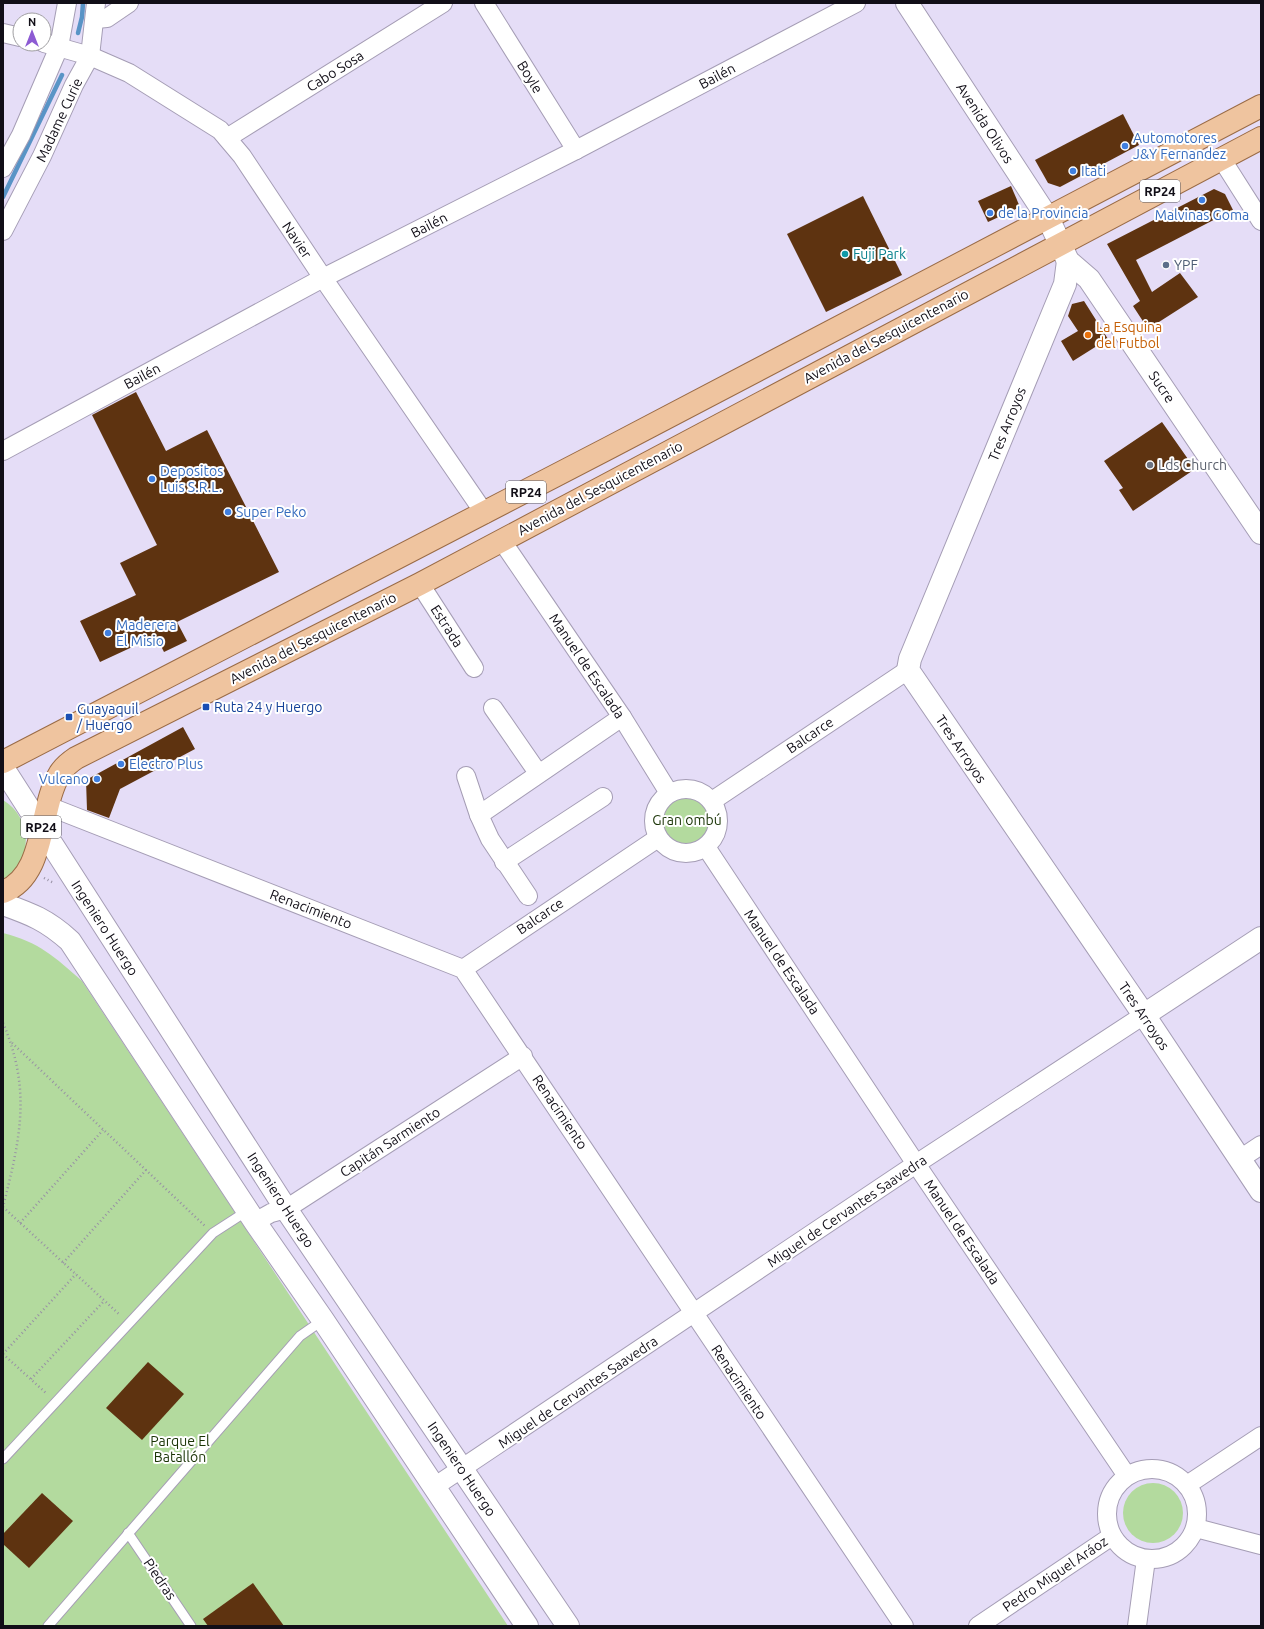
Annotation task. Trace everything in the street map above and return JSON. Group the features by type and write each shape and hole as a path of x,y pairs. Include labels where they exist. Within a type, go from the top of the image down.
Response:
{"main road":[{"name":"Avenida del Sesquicentenario","path":"3,762 485,514 1049,220 1261,106"},
{"name":"Avenida del Sesquicentenario","path":"3,892 14,887 31,867 41,828 60,773 76,758 420,584 1064,253 1221,158 1261,138"}],"street":[{"name":"Madame Curie","path":"52,45 67,3"},
{"path":"96,11 107,18 129,3"},
{"name":"Cabo Sosa","path":"227,138 443,3"},
{"name":"Boyle","path":"484,3 576,150"},
{"name":"Bailén","path":"3,450 323,278 576,150 856,3"},
{"name":"Avenida Olivos","path":"907,3 1049,220 1064,253"},
{"name":"Madame Curie","path":"3,231 42,156 74,85 90,56 96,11"},
{"name":"Navier","path":"52,45 90,56 129,73 220,130 242,156 323,278 485,514"},
{"name":"Madame Curie","path":"3,168 21,134 50,52"},
{"path":"1221,158 1261,221"},
{"name":"Sucre","path":"1064,253 1089,279 1261,533"},
{"name":"Tres Arroyos","path":"1064,253 1065,284 910,659 908,670 1144,1015 1261,1191"},
{"name":"Manuel de Escalada","path":"502,541 622,716 669,793"},
{"name":"Estrada","path":"420,584 474,668"},
{"name":"Balcarce","path":"712,801 908,670"},
{"path":"493,708 538,773"},
{"path":"479,815 622,716"},
{"name":"Ingeniero Huergo","path":"3,768 286,1209 568,1626"},
{"path":"466,776 479,815 490,839 528,896"},
{"path":"687,788 700,792 712,801 718,815 718,830 713,840 706,847 698,851 680,853 664,845 658,838 654,829 653,819 661,800 669,793 678,789 687,788"},
{"path":"504,862 603,798"},
{"name":"Renacimiento","path":"48,806 463,969 523,1056 904,1626"},
{"name":"Balcarce","path":"463,969 658,838"},
{"name":"Manuel de Escalada","path":"706,847 916,1164 1127,1476"},
{"path":"3,904 39,917 57,929 70,941 251,1217 320,1316 527,1626"},
{"name":"Miguel de Cervantes Saavedra","path":"434,1487 916,1164 1261,938"},
{"name":"Capitán Sarmiento","path":"251,1217 286,1209 523,1056"},
{"path":"1240,1159 1261,1145"},
{"path":"320,1316 344,1294"},
{"path":"1187,1484 1261,1436"},
{"path":"1152,1468 1171,1473 1187,1484 1195,1498 1198,1513 1196,1528 1188,1542 1177,1552 1162,1559 1146,1559 1132,1555 1121,1547 1112,1536 1107,1523 1106,1509 1110,1496 1117,1484 1127,1476 1139,1470 1152,1468"},
{"path":"1196,1528 1261,1545"},
{"name":"Pedro Miguel Aráoz","path":"978,1626 1112,1536"},
{"path":"1137,1626 1146,1559"}],"lane":[{"path":"3,1459 213,1234 251,1217"},
{"path":"48,1626 300,1336 320,1316"},
{"name":"Piedras","path":"128,1533 191,1626"}],"path":[{"path":"3,1023 12,1043 22,1106 18,1145 3,1207 129,1324"},
{"path":"12,1043 213,1234"},
{"path":"20,1223 103,1130"},
{"path":"63,1263 146,1170"},
{"path":"56,1402 3,1354 76,1274"},
{"path":"31,1379 104,1301"}],"green space":[{"name":"Gran ombú","path":"681,792 693,792 707,800 715,814 713,831 707,840 693,848 681,848 671,843 664,836 659,826 659,814 664,804 671,797"},
{"path":"3,800 13,808 20,818 24,828 26,840 25,851 20,862 13,871 3,879"},
{"name":"Parque El Batallón","path":"3,933 27,941 46,951 82,981 508,1626 3,1626"},
{"path":"1147,1483 1159,1483 1170,1488 1178,1496 1183,1507 1181,1525 1170,1538 1159,1543 1147,1543 1136,1538 1128,1530 1123,1519 1123,1507 1128,1496 1136,1488"}],"building":[{"path":"1123,114 1139,145 1060,187 1048,183 1035,160"},
{"path":"1011,186 1020,207 988,222 978,201"},
{"path":"1214,189 1225,194 1233,210 1136,260 1152,292 1180,273 1198,297 1148,329 1133,306 1140,301 1107,244"},
{"name":"Fuji Park","path":"863,196 902,275 826,312 787,234"},
{"name":"La Esquina del Futbol","path":"1084,301 1108,339 1073,361 1061,341 1078,331 1068,316 1072,304"},
{"path":"136,392 166,451 207,430 279,572 177,622 187,641 164,652 156,636 100,662 80,621 136,595 120,563 157,545 92,415"},
{"name":"Lds Church","path":"1162,422 1195,469 1133,511 1119,490 1123,488 1104,461"},
{"path":"183,727 195,749 120,789 109,818 87,810 86,780"},
{"path":"148,1362 184,1394 142,1440 106,1408"},
{"path":"42,1493 73,1521 29,1568 3,1544 3,1534"},
{"path":"253,1583 284,1626 208,1626 203,1619"}],"waterway":[{"path":"78,33 82,17 83,3"},
{"path":"3,197 62,75"}],"place":[{"name":"Automotores J&Y Fernandez","path":"1125,146"},
{"name":"Itati","path":"1073,171"},
{"name":"Malvinas Goma","path":"1202,200"},
{"name":"de la Provincia","path":"990,213"},
{"name":"Fuji Park","path":"845,254"},
{"name":"YPF","path":"1166,265"},
{"name":"La Esquina del Futbol","path":"1088,335"},
{"name":"Lds Church","path":"1150,465"},
{"name":"Depositos Luis S.R.L.","path":"152,479"},
{"name":"Super Peko","path":"228,512"},
{"name":"Maderera El Misio","path":"108,633"},
{"name":"Ruta 24 y Huergo","path":"206,707"},
{"name":"Guayaquil / Huergo","path":"69,717"},
{"name":"Electro Plus","path":"121,764"},
{"name":"Vulcano","path":"97,779"}]}
